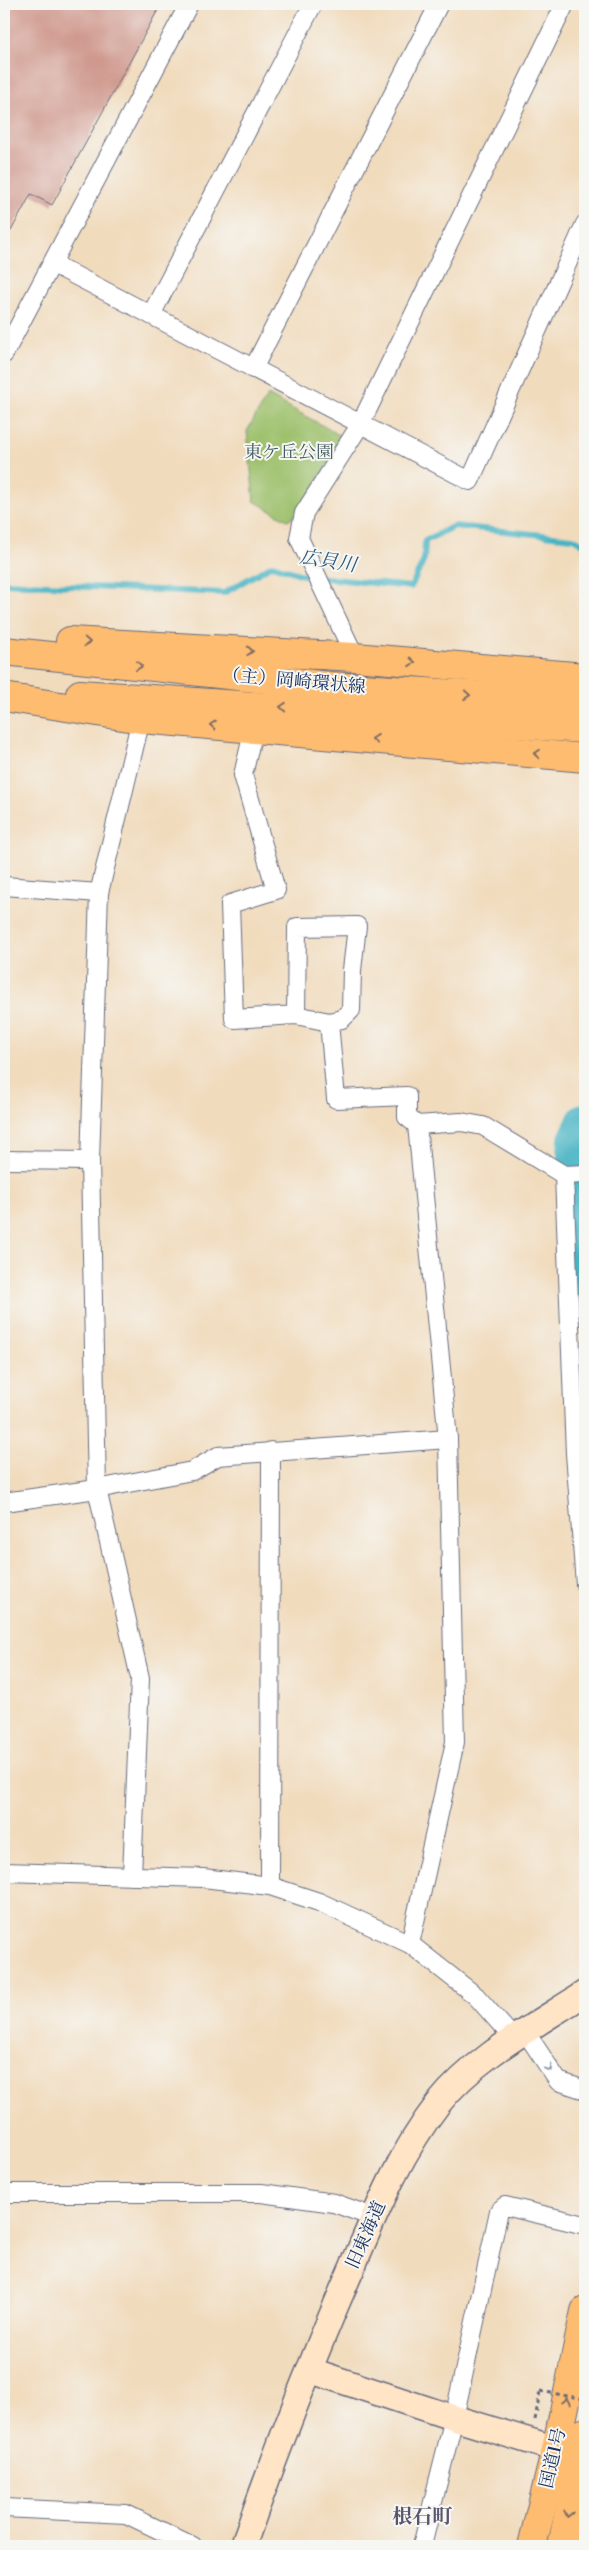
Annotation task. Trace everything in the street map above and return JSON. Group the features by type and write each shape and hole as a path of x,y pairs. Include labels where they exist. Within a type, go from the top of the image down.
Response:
{"main road":[{"path":"4,637 356,657 585,677"},
{"name":"（主）岡崎環状線","path":"4,651 331,698 585,729"},
{"name":"（主）岡崎環状線","path":"4,688 331,698 585,702"},
{"path":"4,698 141,720 254,728 585,758"},
{"name":"国道1号","path":"562,2546 577,2446 585,2311"},
{"name":"国道1号","path":"532,2546 577,2446"}],"street":[{"path":"4,354 189,4"},
{"path":"151,315 313,4"},
{"path":"253,369 439,4"},
{"path":"356,657 299,538 304,513 360,425 565,4"},
{"path":"53,264 470,482 585,224"},
{"path":"132,1876 140,1678 97,1489 90,1160 99,893 141,720"},
{"path":"254,728 243,775 276,890 230,904 234,1019 296,1015 329,1022 342,1019 351,1010 352,970 357,926 297,927 296,1015"},
{"path":"4,886 99,893"},
{"path":"329,1022 336,1099 407,1096 407,1117 417,1125 461,1122 483,1126 564,1175 585,1174"},
{"path":"410,1944 455,1742 448,1439 417,1125"},
{"path":"4,1160 90,1160"},
{"path":"564,1175 575,1453 585,1584"},
{"path":"4,1502 97,1489 192,1472 218,1456 270,1450 448,1439"},
{"path":"270,1450 270,1886"},
{"path":"4,1872 203,1878 270,1886 320,1902 410,1944 476,1996 519,2035 558,2081 585,2090"},
{"name":"旧東海道","path":"243,2546 309,2370 373,2217 402,2160 438,2104 466,2075 519,2035 585,1993"},
{"path":"4,2193 261,2193 334,2203 373,2217"},
{"path":"422,2546 454,2418 499,2211 506,2206 585,2225"},
{"path":"309,2370 454,2418 577,2446"},
{"path":"4,2508 126,2514 193,2546"}],"path":[{"path":"534,2421 540,2391 585,2399"}],"green space":[{"name":"東ケ丘公園","path":"268,395 343,437 297,516 287,520 254,501 247,431"}],"building":[{"path":"4,4 161,4 52,205 31,194 11,231 4,227"}],"waterway":[{"name":"広貝川","path":"4,583 224,593 272,565 306,576 411,587 424,560 425,541 454,526 573,538 585,545"},
{"path":"585,1121 576,1140 575,1156 585,1289"}],"district":[{"name":"根石町","path":"422,2517"}]}
